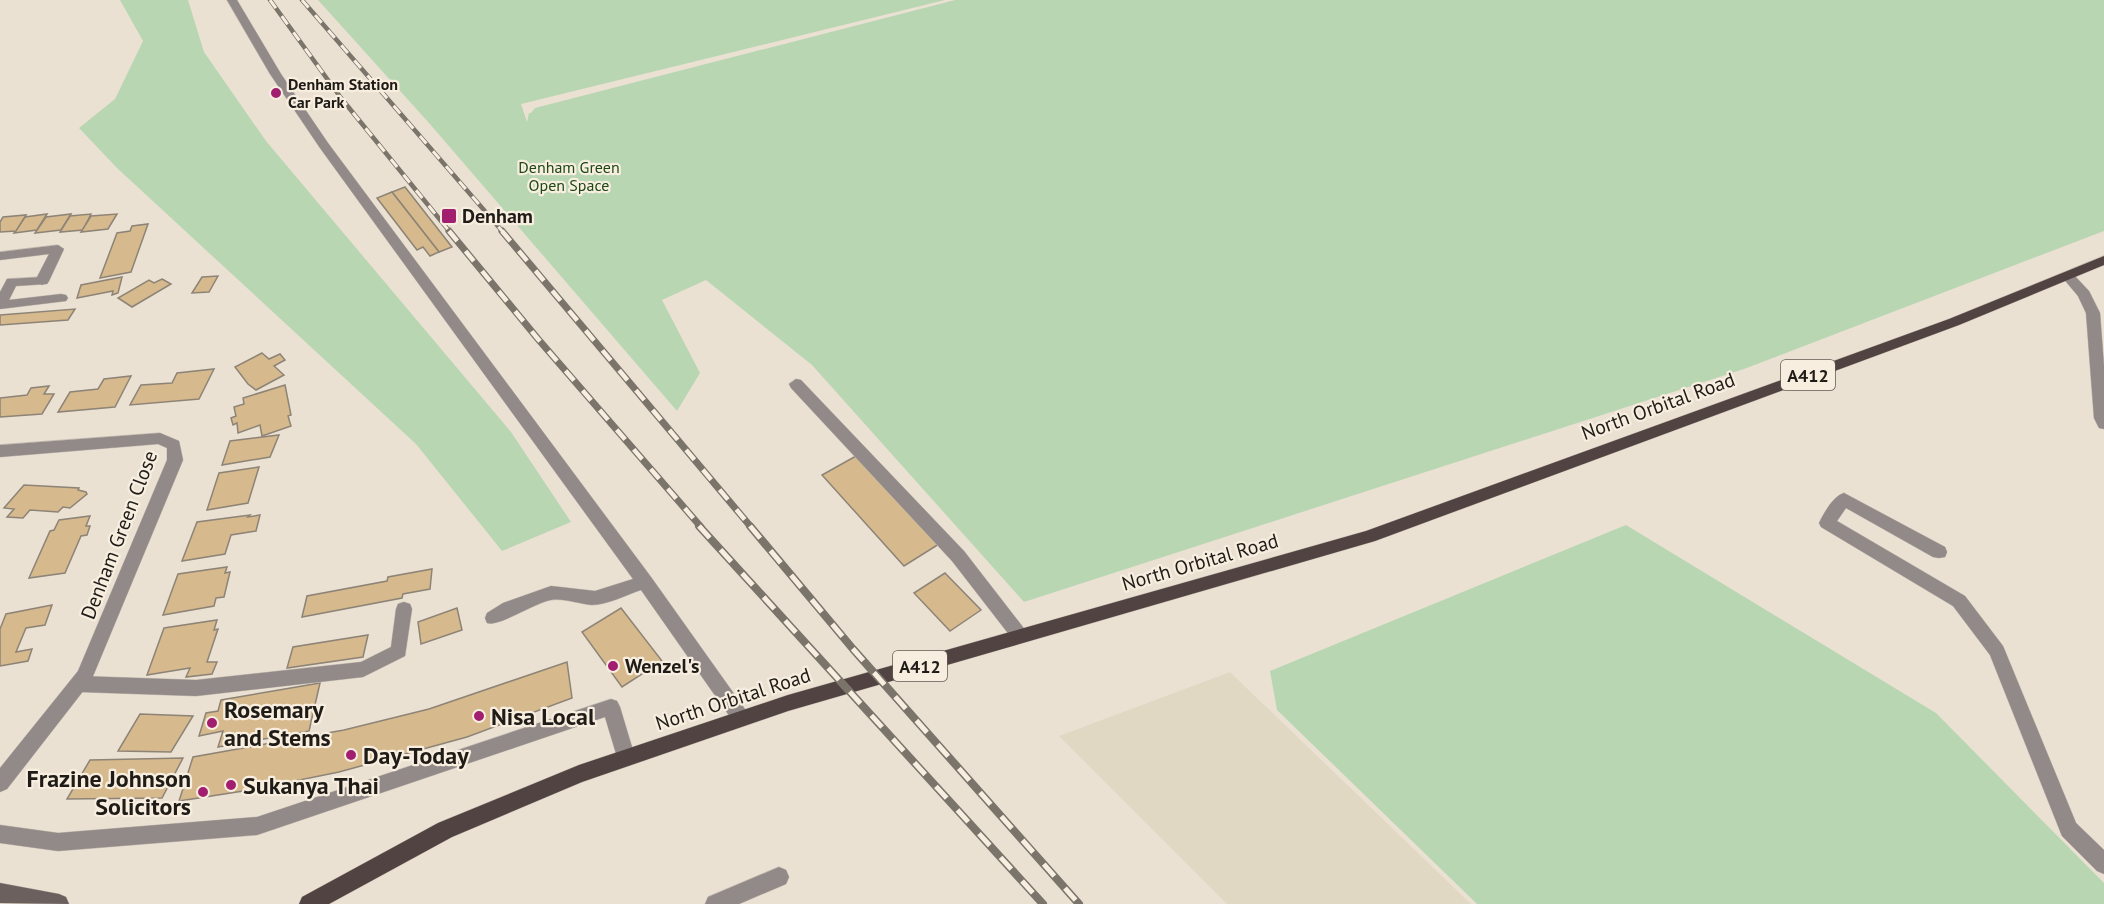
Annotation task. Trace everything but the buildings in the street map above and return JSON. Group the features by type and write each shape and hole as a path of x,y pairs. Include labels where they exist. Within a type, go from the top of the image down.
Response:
{"main road":[{"name":"North Orbital Road","path":"309,904 445,830 579,774 626,757 741,718 1369,537 1465,504 2068,278 2104,260"}],"street":[{"path":"232,0 248,30 306,122 645,582 741,718"},
{"path":"0,256 58,249 42,280 12,282 0,304"},
{"path":"2068,278 2084,294 2093,313 2101,418 2104,424"},
{"path":"0,304 61,298"},
{"path":"796,384 958,556 1020,636"},
{"name":"Denham Green Close","path":"0,451 160,438 174,445 175,460 91,663 80,684 0,783"},
{"path":"1939,552 1844,499 1827,523 1959,601 1996,651 2069,829 2104,864"},
{"path":"493,618 509,608 551,593 595,598 645,582"},
{"path":"80,684 196,688 363,669 399,651 404,609"},
{"path":"0,834 58,842 257,826 611,707 626,757"},
{"path":"716,904 778,877"},
{"path":"0,893 59,904"}],"shaded area":[{"path":"1230,672 1471,904 1227,904 1059,736"}],"green space":[{"path":"120,0 188,0 204,52 266,141 511,432 571,522 502,551 416,444 117,168 79,128 115,99 143,41"},
{"name":"Denham Green Open Space","path":"318,0 945,0 521,104 527,122 529,113 535,108 955,0 2104,0 2104,231 1744,369 1024,602 812,365 706,280 662,300 700,373 677,411 429,123"},
{"path":"1626,525 1936,713 2104,883 2104,904 1477,904 1277,710 1270,671"}],"railway":[{"path":"270,0 341,98 450,232"},
{"path":"302,0 503,232"},
{"path":"449,231 538,339 701,527"},
{"path":"502,231 751,527"},
{"path":"699,526 1043,904"},
{"path":"750,526 853,649 1079,904"}],"place":[{"name":"Denham Station Car Park","path":"276,93"},
{"name":"Denham","path":"449,216"},
{"name":"Wenzel's","path":"613,666"},
{"name":"Nisa Local","path":"479,716"},
{"name":"Rosemary and Stems","path":"212,723"},
{"name":"Day-Today","path":"351,755"},
{"name":"Sukanya Thai","path":"231,785"},
{"name":"Frazine Johnson Solicitors","path":"203,792"}]}
